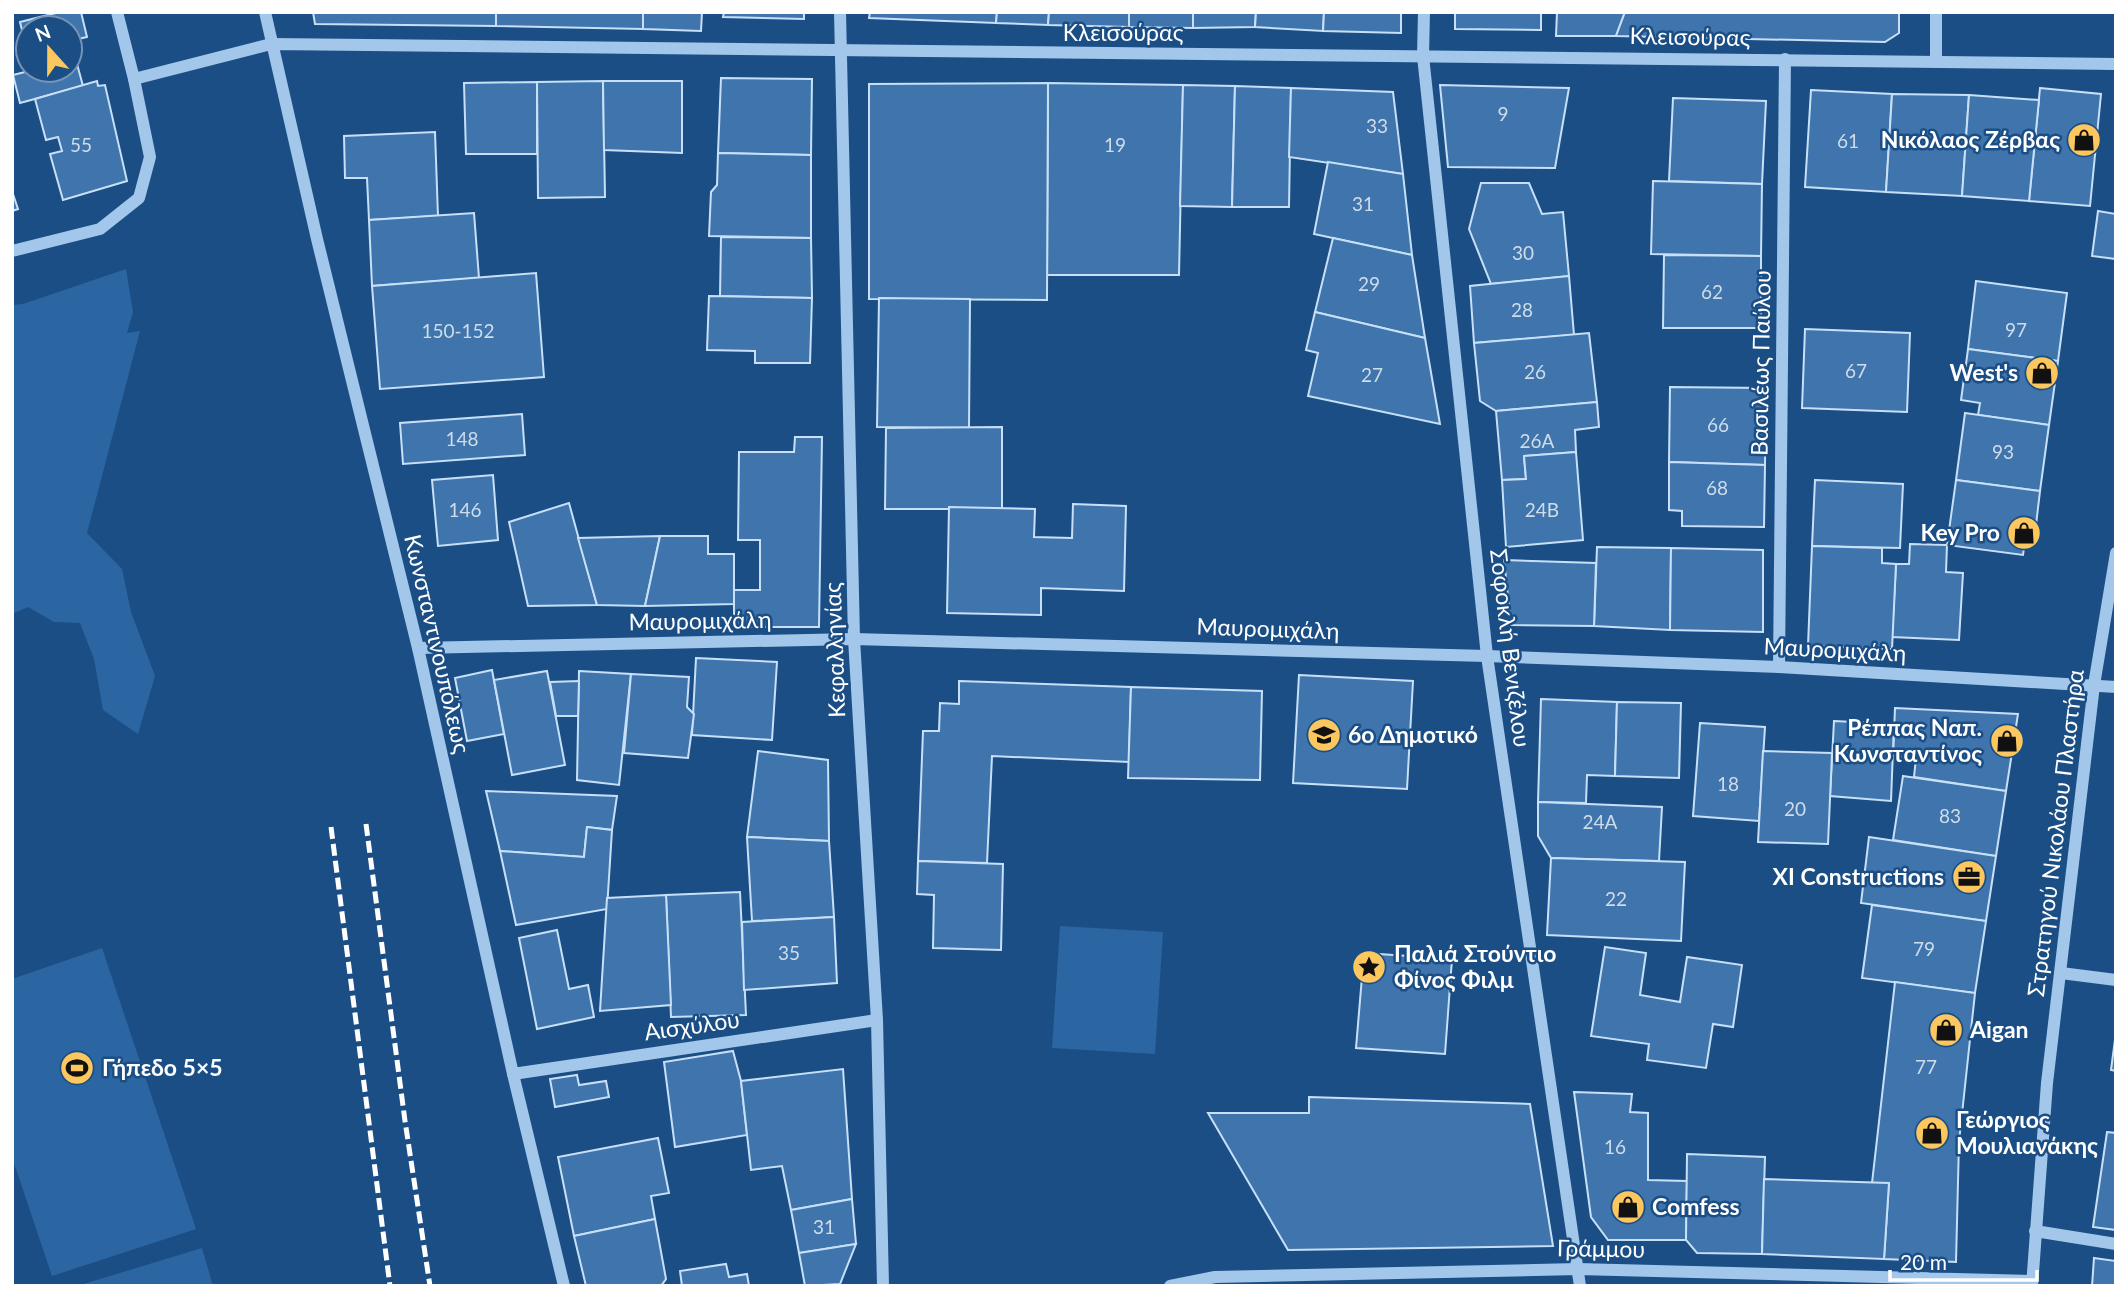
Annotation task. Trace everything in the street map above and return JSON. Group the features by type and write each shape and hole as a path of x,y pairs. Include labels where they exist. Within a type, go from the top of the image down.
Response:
{"street":[{"path":"12,251 100,229 139,198 150,157 117,12"},
{"name":"Κωνσταντινουπόλεως","path":"265,12 320,252 418,648 513,1074 564,1286"},
{"name":"Κεφαλληνίας","path":"841,12 854,639 877,1020 883,1286"},
{"name":"Σοφοκλή Βενιζέλου","path":"1424,12 1423,55 1488,656 1580,1286"},
{"path":"1936,12 1936,61"},
{"name":"Κλεισούρας","path":"134,79 271,44 2116,64"},
{"name":"Βασιλέως Παύλου","path":"1779,667 1785,59"},
{"name":"Στρατηγού Νικολάου Πλαστήρα","path":"2032,1283 2047,1083 2094,685 2116,553"},
{"name":"Μαυρομιχάλη","path":"418,648 854,639 1488,656 1779,667 2116,687"},
{"path":"2061,973 2116,980"},
{"name":"Αισχύλου","path":"513,1074 877,1020"},
{"path":"2035,1231 2116,1244"},
{"name":"Γράμμου","path":"1170,1286 1216,1281 1578,1269 2032,1283"}],"shaded area":[{"path":"126,269 133,312 127,333 140,331 87,533 122,569 131,612 155,676 138,734 103,710 94,659 80,623 54,622 28,607 12,614 12,305 23,304"},
{"path":"1060,926 1163,932 1155,1054 1052,1048"},
{"name":"Γήπεδο 5×5","path":"102,948 196,1229 52,1276 12,1157 12,979"},
{"path":"202,1248 213,1286 77,1286"}],"building":[{"path":"81,12 81,14 52,14"},
{"path":"313,12 496,12 496,26 315,24"},
{"path":"496,12 643,12 643,29 496,26"},
{"path":"643,12 702,12 701,31 643,29"},
{"path":"724,12 804,12 804,19 723,17"},
{"path":"870,12 997,12 996,23 869,18"},
{"path":"997,12 1049,12 1048,25 996,23"},
{"path":"1049,12 1129,12 1129,27 1048,25"},
{"path":"1129,12 1193,12 1193,28 1129,27"},
{"path":"1193,12 1256,12 1255,27 1193,28"},
{"path":"1256,12 1324,12 1323,31 1255,27"},
{"path":"1324,12 1401,12 1401,33 1323,31"},
{"path":"1455,12 1541,12 1541,30 1455,29"},
{"path":"1557,12 1625,12 1616,36 1556,36"},
{"path":"1625,12 1899,12 1899,33 1885,42 1616,36"},
{"path":"721,78 812,79 811,155 718,153"},
{"path":"97,81 98,86 105,85 127,181 63,200 50,154 62,151 58,137 46,140 35,99"},
{"path":"603,81 605,197 538,198 537,82"},
{"path":"603,81 682,81 682,153 604,150"},
{"path":"537,82 537,154 466,154 464,83"},
{"path":"1048,83 1183,85 1179,275 1047,275"},
{"path":"1048,83 1047,300 869,299 869,84"},
{"path":"15,84 82,84 83,86 20,103"},
{"path":"1183,85 1235,86 1232,207 1180,206"},
{"path":"1440,85 1569,88 1555,168 1448,167"},
{"path":"1235,86 1291,88 1289,207 1232,207"},
{"path":"1291,88 1393,92 1403,174 1289,157"},
{"path":"2040,88 2101,94 2090,206 2029,201"},
{"path":"1811,90 1892,94 1886,192 1805,187"},
{"path":"1892,94 1969,95 1962,196 1886,192"},
{"path":"1969,95 2039,100 2029,201 1962,196"},
{"path":"1673,98 1766,101 1762,184 1669,181"},
{"path":"435,132 438,216 369,220 367,178 345,178 344,136"},
{"path":"718,153 811,155 811,238 709,236 711,192 717,185"},
{"path":"1328,162 1403,174 1412,255 1314,234"},
{"path":"1653,181 1762,184 1761,256 1651,254"},
{"path":"1481,183 1529,183 1542,214 1563,212 1569,276 1491,284 1469,229"},
{"path":"12,191 18,209 12,211"},
{"path":"2098,211 2116,214 2116,259 2092,256"},
{"path":"474,213 479,278 372,286 369,220"},
{"path":"721,237 811,238 812,298 720,296"},
{"path":"1333,238 1412,255 1425,338 1315,312"},
{"path":"1664,255 1761,256 1761,328 1663,328"},
{"path":"536,273 544,377 380,389 372,286"},
{"path":"1569,276 1574,335 1474,343 1470,286"},
{"path":"1976,281 2067,293 2058,361 1968,349"},
{"path":"709,296 812,298 810,363 755,363 755,351 707,350"},
{"path":"879,298 970,299 969,428 877,427"},
{"path":"1315,312 1425,338 1440,424 1308,396 1318,353 1306,350"},
{"path":"1805,329 1910,333 1907,412 1802,408"},
{"path":"1589,333 1597,402 1496,411 1480,401 1474,343"},
{"path":"1968,349 2058,361 2049,425 1978,415 1980,403 1961,400"},
{"path":"1670,387 1766,388 1765,465 1669,462"},
{"path":"1597,402 1599,427 1575,430 1576,452 1524,456 1526,479 1502,480 1496,411"},
{"path":"1965,413 2049,425 2040,491 1956,480"},
{"path":"522,414 525,455 403,464 400,423"},
{"path":"1002,427 1002,509 885,509 886,428"},
{"path":"795,437 822,437 819,627 734,627 734,590 760,590 760,540 738,540 739,452 794,452"},
{"path":"1576,452 1583,540 1506,547 1502,480 1526,479 1524,456"},
{"path":"1669,462 1765,465 1764,527 1682,526 1682,511 1669,510"},
{"path":"493,475 498,540 438,546 432,480"},
{"path":"1815,480 1903,484 1900,548 1812,546"},
{"path":"1956,480 2040,491 2034,542 2025,541 2023,555 1947,545"},
{"path":"569,503 597,605 528,606 509,522"},
{"path":"1073,504 1126,506 1124,591 1041,588 1041,615 947,613 949,507 1035,509 1034,537 1072,538"},
{"path":"660,536 645,606 597,605 578,538"},
{"path":"660,536 708,536 708,554 734,554 734,604 645,606"},
{"path":"1910,544 1947,545 1946,572 1963,573 1959,640 1892,637 1896,564 1909,564"},
{"path":"1812,546 1882,548 1882,563 1896,564 1892,649 1808,646"},
{"path":"1597,547 1671,548 1670,630 1594,626"},
{"path":"1671,548 1763,550 1763,632 1670,630"},
{"path":"1504,560 1596,563 1594,626 1511,625"},
{"path":"696,658 777,662 772,740 692,735"},
{"path":"492,670 504,734 467,741 455,678"},
{"path":"547,671 565,765 512,775 494,680"},
{"path":"579,671 631,674 619,785 577,780"},
{"path":"631,674 689,677 687,707 694,714 688,758 624,753"},
{"path":"1299,675 1413,681 1407,789 1293,783"},
{"path":"579,681 578,716 556,716 550,682"},
{"path":"959,681 1131,687 1129,762 992,756 987,863 918,861 923,731 939,731 940,703 959,704"},
{"path":"1131,687 1262,691 1260,780 1128,778"},
{"path":"1541,699 1617,702 1615,776 1587,775 1586,803 1538,802"},
{"path":"1617,702 1681,703 1679,778 1615,776"},
{"path":"1895,708 2018,714 2006,791 1914,777 1916,758 1893,756"},
{"path":"1834,721 1894,724 1891,801 1830,796"},
{"path":"1700,723 1765,727 1759,821 1693,816"},
{"path":"758,751 828,760 829,841 747,837"},
{"path":"1763,751 1832,753 1828,844 1758,842"},
{"path":"1903,776 2006,791 1996,856 1893,840"},
{"path":"486,791 617,796 612,830 587,827 584,857 500,851"},
{"path":"1538,802 1662,807 1659,861 1551,858 1538,836"},
{"path":"587,827 612,830 607,909 516,925 500,851 584,857"},
{"path":"747,837 829,841 834,917 752,921"},
{"path":"1869,837 1996,856 1986,921 1861,903"},
{"path":"1551,858 1685,862 1681,941 1547,935"},
{"path":"918,861 1003,864 1001,950 933,948 934,895 917,894"},
{"path":"740,892 746,1015 671,1017 666,895"},
{"path":"666,895 671,1005 600,1011 607,898"},
{"path":"1872,905 1986,921 1975,993 1862,978"},
{"path":"834,917 837,983 744,990 742,922"},
{"path":"557,930 569,989 588,985 594,1017 537,1029 519,938"},
{"path":"1605,947 1646,953 1640,995 1680,1002 1687,957 1742,965 1733,1027 1713,1024 1706,1068 1647,1060 1649,1044 1591,1036"},
{"path":"1364,953 1452,959 1445,1054 1356,1048"},
{"path":"1895,982 1975,993 1959,1142 1956,1262 1884,1259 1889,1183 1872,1183"},
{"path":"2116,1032 2116,1071 2111,1070"},
{"path":"733,1051 741,1081 747,1135 675,1147 664,1062"},
{"path":"843,1069 852,1199 791,1210 782,1166 751,1170 741,1081"},
{"path":"577,1075 579,1085 606,1081 609,1097 555,1107 550,1079"},
{"path":"1574,1092 1632,1094 1630,1112 1648,1113 1648,1180 1687,1181 1686,1240 1608,1240 1591,1217"},
{"path":"1309,1097 1530,1104 1553,1246 1288,1250 1208,1113 1309,1113"},
{"path":"2107,1132 2116,1133 2116,1230 2093,1227"},
{"path":"658,1138 669,1193 651,1196 655,1219 574,1236 558,1157"},
{"path":"1687,1154 1765,1157 1762,1254 1697,1253 1686,1240"},
{"path":"1764,1179 1889,1183 1884,1259 1762,1254"},
{"path":"852,1199 856,1244 799,1253 791,1210"},
{"path":"655,1219 666,1279 661,1286 586,1286 574,1236"},
{"path":"856,1244 840,1284 805,1286 799,1253"},
{"path":"2094,1258 2116,1261 2116,1286 2092,1286"},
{"path":"726,1264 729,1277 747,1274 749,1286 682,1286 680,1271"}],"railway":[{"path":"366,824 405,1121 430,1286"},
{"path":"331,827 390,1286"}],"place":[{"name":"Νικόλαος Ζέρβας","path":"2084,140"},
{"name":"West's","path":"2042,373"},
{"name":"Key Pro","path":"2024,533"},
{"name":"6ο Δημοτικό","path":"1324,735"},
{"name":"Ρέππας Ναπ. Κωνσταντίνος","path":"2007,741"},
{"name":"XI Constructions","path":"1969,877"},
{"name":"Παλιά Στούντιο Φίνος Φιλμ","path":"1369,967"},
{"name":"Aigan","path":"1946,1030"},
{"name":"Γήπεδο 5×5","path":"77,1068"},
{"name":"Γεώργιος Μουλιανάκης","path":"1932,1133"},
{"name":"Comfess","path":"1628,1207"}]}
